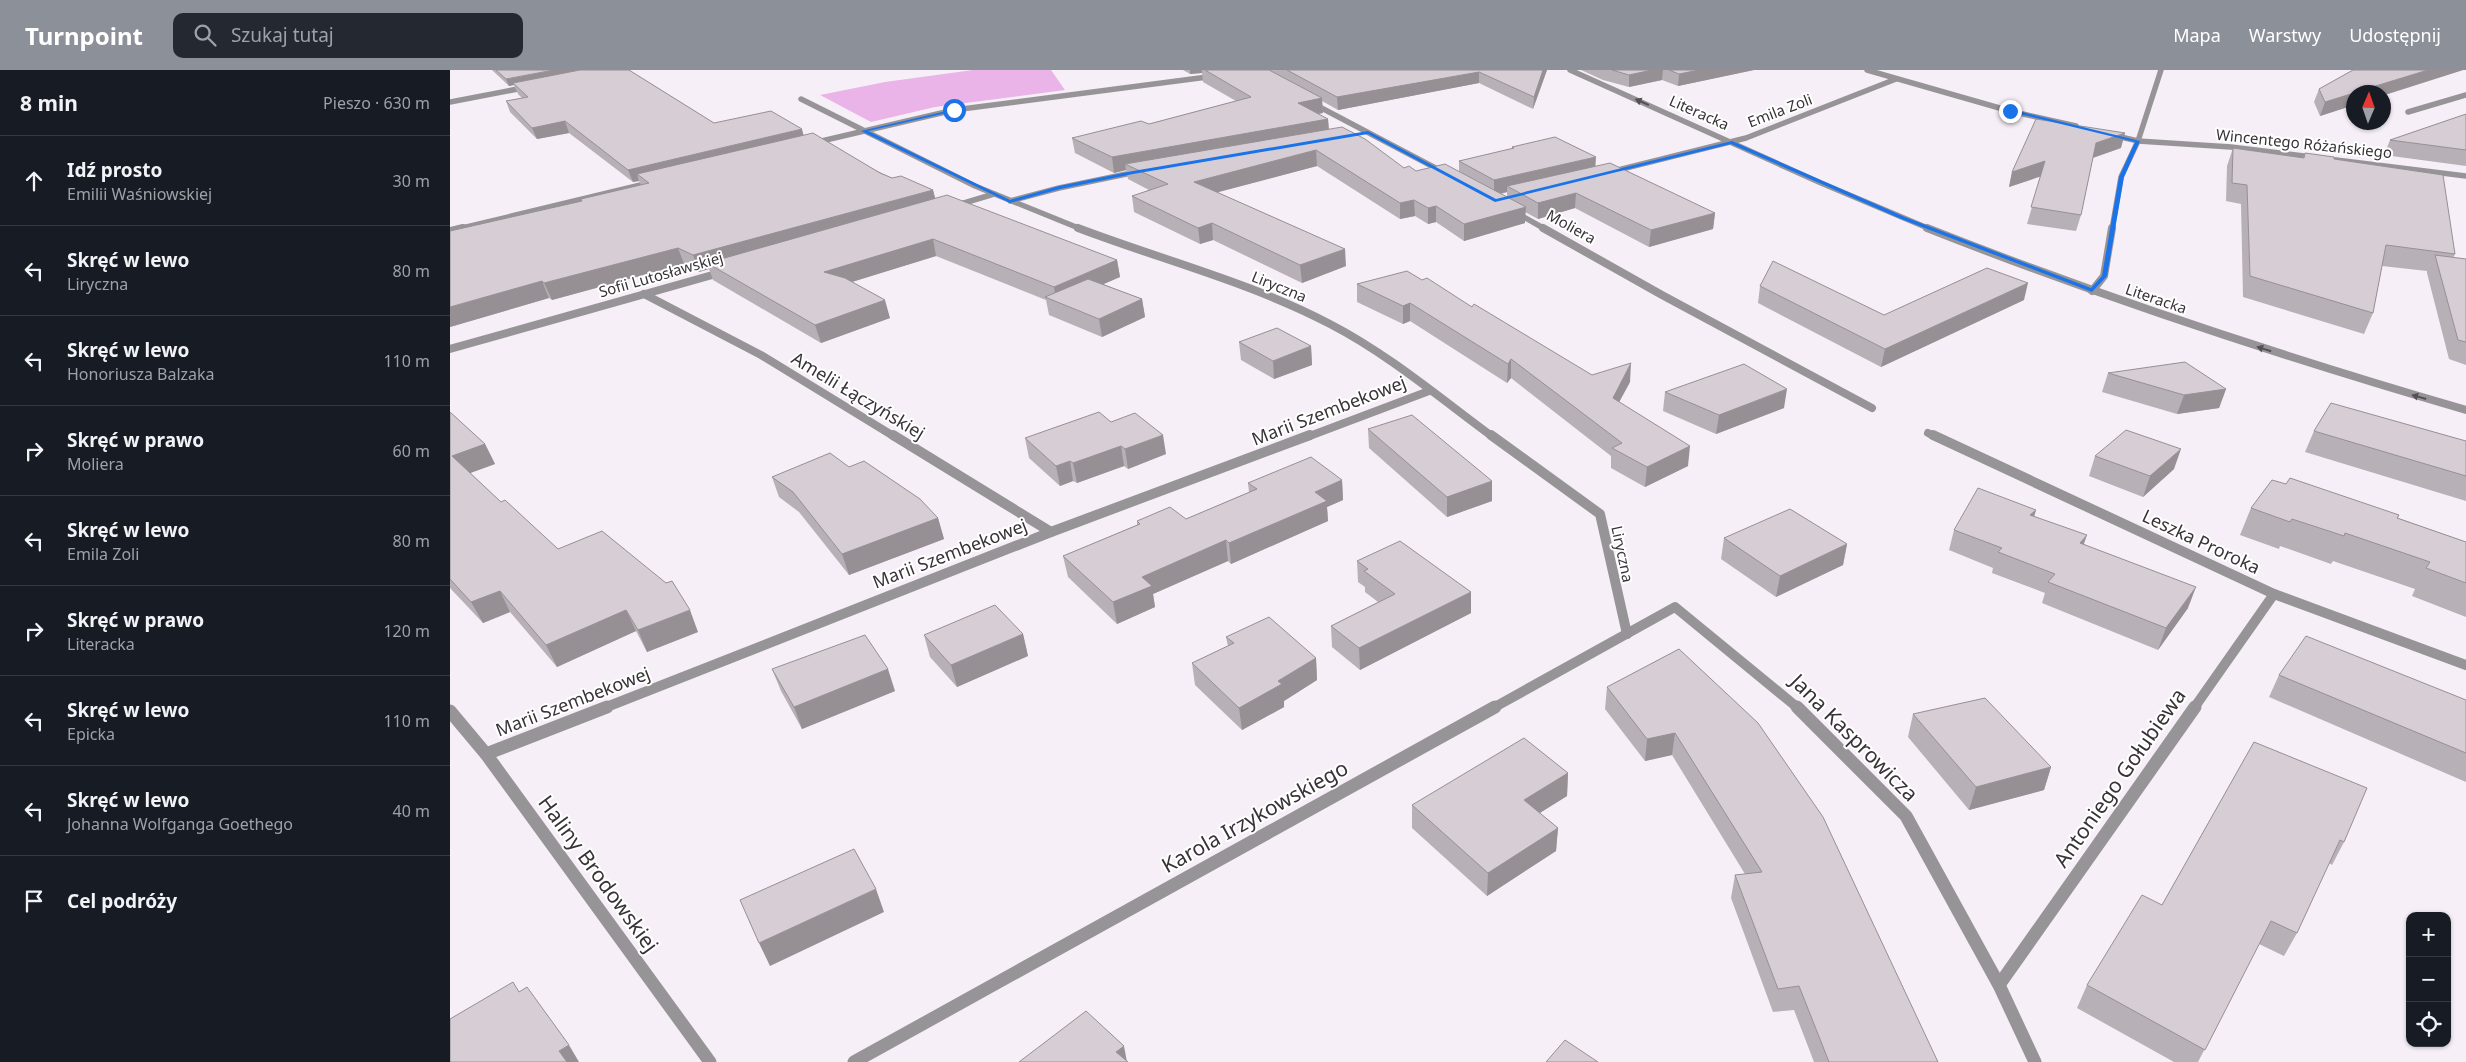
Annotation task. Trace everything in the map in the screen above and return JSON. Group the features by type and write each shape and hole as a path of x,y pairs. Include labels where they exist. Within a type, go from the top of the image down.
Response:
{"street":[{"name":"Literacka","path":"1570,70 1903,218 2092,291 2209,332 2466,410"},
{"path":"1867,70 2083,128"},
{"path":"2092,291 2104,276 2121,177 2138,141 2161,70"},
{"path":"806,145 954,110 1226,74"},
{"name":"Emila Zoli","path":"1599,175 1732,143 1798,119 1859,91 1896,79"},
{"path":"450,102 536,86"},
{"path":"2408,112 2466,95"},
{"path":"1304,98 1453,178"},
{"name":"Liryczna","path":"801,99 863,131 1010,201 1083,230 1169,259 1329,322 1363,343 1600,514 1621,612 1628,634"},
{"path":"1359,134 1368,132"},
{"name":"Wincentego Różańskiego","path":"2101,132 2138,141 2231,147 2466,176"},
{"path":"1010,201 1059,188 1153,169"},
{"path":"450,231 661,180"},
{"path":"947,208 994,194"},
{"name":"Moliera","path":"1512,210 1872,408"},
{"name":"Sofii Lutosławskiej","path":"450,349 729,270"},
{"name":"Amelii Łączyńskiej","path":"644,294 761,355 1051,532"},
{"name":"Marii Szembekowej","path":"486,754 1051,532 1429,390"},
{"name":"Leszka Proroka","path":"1928,433 2274,594 2466,665"},
{"name":"Antoniego Gołubiewa","path":"1999,986 2274,594"},
{"name":"Karola Irzykowskiego","path":"854,1062 1675,608"},
{"name":"Jana Kasprowicza","path":"1675,608 1788,698 1906,816 1999,986 2035,1062"},
{"name":"Haliny Brodowskiej","path":"450,711 486,754 710,1062"}],"shaded area":[{"path":"973,70 1051,70 1065,90 935,107 871,122 820,95 885,82"}],"building":[{"path":"496,70 554,70 506,79"},
{"path":"580,70 629,70 714,123 771,111 802,129 628,170 565,121 532,128 506,101 528,97 513,83"},
{"path":"1205,70 1269,70 1322,98 1298,103 1328,119 1112,157 1072,138 1141,121 1149,124 1251,97"},
{"path":"1287,70 1543,70 1534,97 1479,72 1337,97"},
{"path":"1612,70 1652,70 1629,75"},
{"path":"1669,70 1699,70 1679,74"},
{"path":"2353,70 2428,70 2379,85 2346,85 2346,95 2325,102 2319,89"},
{"path":"2466,114 2466,150 2390,140"},
{"path":"2036,119 2125,133 2096,143 2081,215 2031,207 2045,161 2012,172"},
{"path":"1342,127 1365,139 1404,168 1409,166 1416,171 1445,164 1526,207 1464,224 1436,206 1428,208 1414,200 1400,203 1316,150 1194,182 1345,249 1300,265 1212,223 1198,228 1132,196 1168,184 1125,164"},
{"path":"813,133 880,173 892,178 901,176 933,190 693,255 678,248 544,283 542,281 450,307 450,231 582,201 581,199 649,183 637,174"},
{"path":"1555,137 1596,157 1494,180 1459,161 1514,148 1512,147"},
{"path":"2233,148 2304,158 2305,153 2443,175 2455,254 2386,245 2373,313 2250,276 2247,185 2232,183"},
{"path":"1610,163 1715,213 1651,230 1576,193 1538,203 1507,186"},
{"path":"947,195 1117,260 1054,287 933,239 824,272 845,278 885,300 815,325 707,263"},
{"path":"2435,255 2466,259 2466,342 2458,340"},
{"path":"1773,261 1884,315 1987,268 2028,283 1885,349 1760,286"},
{"path":"1407,271 1422,280 1427,278 1472,307 1474,304 1592,375 1631,363 1613,398 1690,446 1647,467 1612,448 1622,443 1511,359 1508,364 1410,303 1403,306 1357,284"},
{"path":"1088,279 1142,299 1099,319 1045,297"},
{"path":"1277,328 1311,346 1273,361 1239,342"},
{"path":"2185,362 2226,389 2184,395 2108,373"},
{"path":"1744,364 1787,389 1719,415 1665,392"},
{"path":"2331,403 2466,441 2466,476 2314,431"},
{"path":"450,412 485,444 452,456 501,502 505,500 558,549 602,531 666,583 672,581 690,610 638,630 626,610 546,645 500,591 471,602 450,579"},
{"path":"1099,412 1111,422 1135,413 1163,435 1125,449 1121,446 1073,463 1070,461 1056,466 1025,438"},
{"path":"1412,415 1492,481 1447,497 1368,429"},
{"path":"2126,430 2181,449 2150,476 2095,456"},
{"path":"830,453 849,467 864,461 920,499 938,518 842,554 793,492 772,477"},
{"path":"1311,457 1342,480 1315,492 1327,501 1229,543 1226,540 1142,577 1152,586 1113,602 1063,556 1140,524 1137,521 1170,507 1186,519 1257,489 1248,483"},
{"path":"2290,478 2399,515 2397,518 2466,542 2466,583 2426,568 2430,562 2345,533 2344,536 2292,519 2290,522 2251,508 2272,480 2286,484"},
{"path":"1978,488 2036,510 2030,515 2087,535 2080,543 2196,587 2166,628 2048,582 2055,574 1998,552 2002,548 1954,530"},
{"path":"1790,509 1847,544 1780,576 1724,538"},
{"path":"1400,541 1471,592 1359,648 1331,626 1395,594 1364,571 1368,569 1357,561"},
{"path":"995,605 1023,634 951,665 924,635"},
{"path":"1269,617 1316,658 1278,681 1282,684 1239,708 1192,663 1234,643 1226,637"},
{"path":"865,635 888,669 794,707 772,669"},
{"path":"2306,636 2466,700 2466,753 2279,675"},
{"path":"1679,649 1758,723 1823,817 1938,1062 1829,1062 1799,986 1778,989 1735,875 1762,872 1675,733 1647,739 1607,687"},
{"path":"1985,698 2051,767 1976,787 1913,714"},
{"path":"1524,738 1568,773 1524,800 1558,828 1488,873 1412,805"},
{"path":"2254,742 2367,788 2344,842 2340,840 2297,933 2271,921 2205,1050 2087,985 2142,895 2162,905"},
{"path":"854,849 876,889 759,943 740,900"},
{"path":"513,982 519,992 527,987 569,1045 559,1051 567,1062 450,1062 450,1019"},
{"path":"1086,1011 1124,1046 1116,1052 1128,1062 1019,1062"},
{"path":"1565,1040 1598,1062 1546,1062"}],"route":[{"path":"954,110 863,131 1010,201 1133,172 1368,132 1495,200 1732,143 1903,218 2092,291 2104,276 2121,177 2138,141 2010,111"}]}
